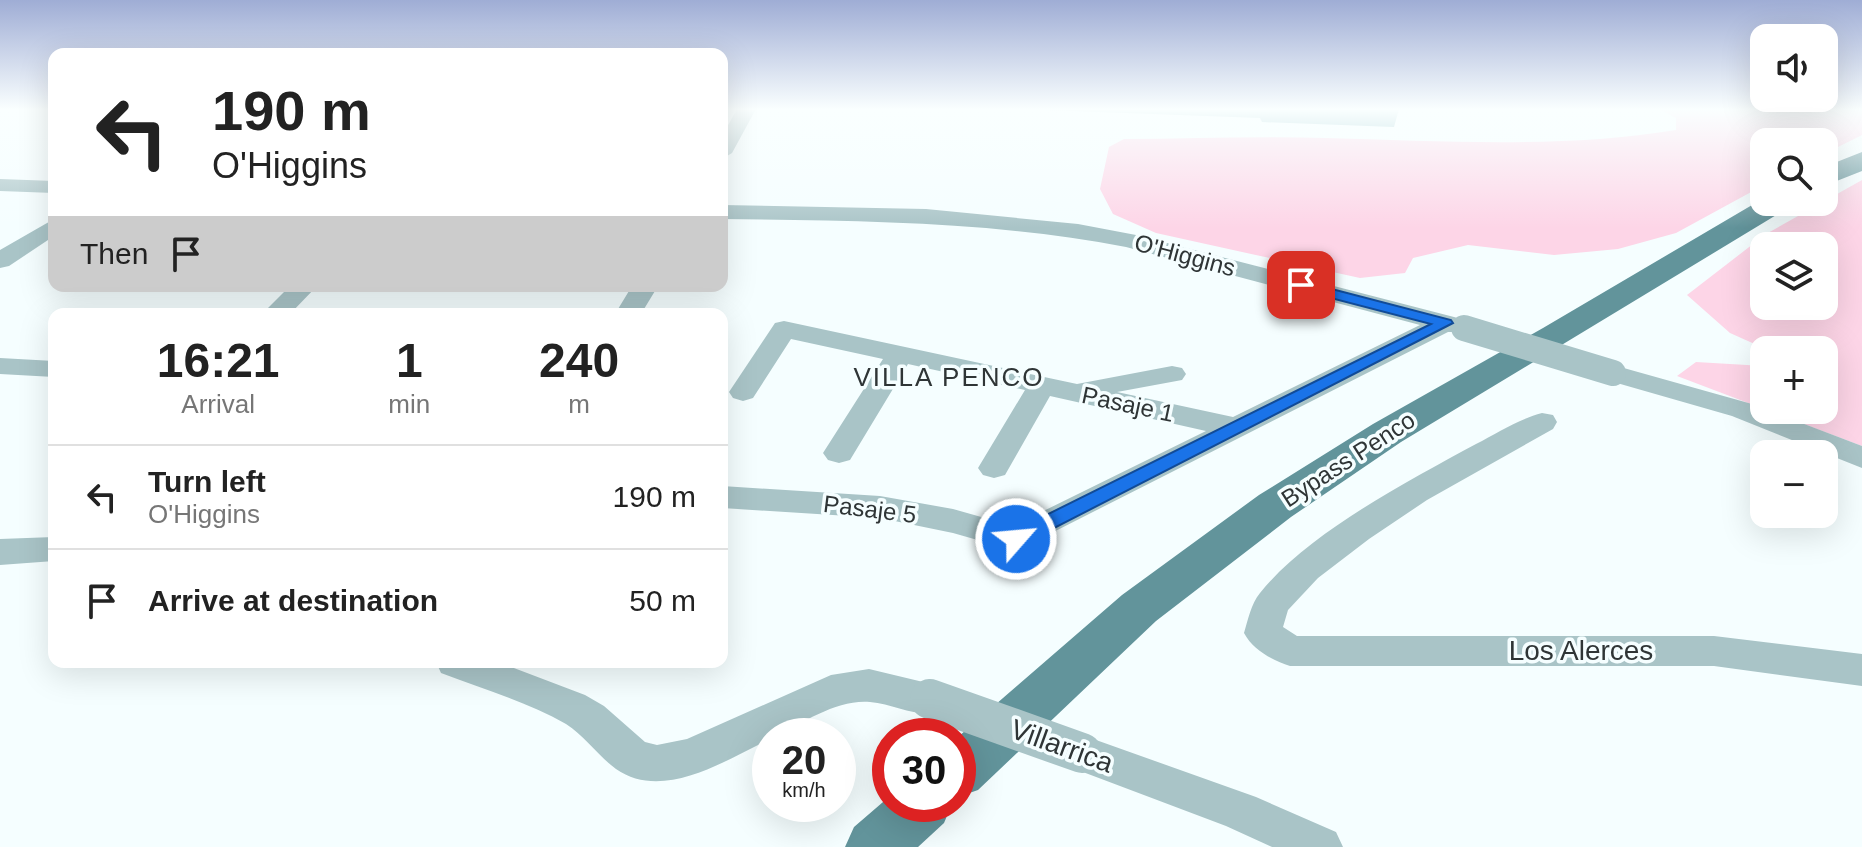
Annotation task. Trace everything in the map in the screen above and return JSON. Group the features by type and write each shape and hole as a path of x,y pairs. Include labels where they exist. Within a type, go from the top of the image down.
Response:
{"main road":[{"path":"1838,171 1862,160"},
{"name":"Bypass Penco","path":"976,756 1139,608 1275,506 1387,433 1584,320 1755,216"},
{"path":"875,847 903,822"}],"street":[{"path":"0,185 48,187"},
{"name":"O'Higgins","path":"728,212 964,218 1075,230 1128,240 1455,326 1742,410 1862,458"},
{"path":"0,261 48,230"},
{"path":"281,308 298,292"},
{"path":"1238,428 1455,326"},
{"name":"Pasaje 1","path":"743,392 784,329 1238,428"},
{"path":"839,453 900,354"},
{"path":"0,366 48,369"},
{"path":"1074,392 1172,374"},
{"path":"994,468 1042,385"},
{"name":"Los Alerces","path":"1542,422 1440,478 1305,568 1285,587 1262,620 1263,633 1274,645 1299,651 1714,651 1862,670"},
{"name":"Pasaje 5","path":"728,497 880,507 953,521 1016,539 1238,428"},
{"path":"0,552 48,549"},
{"name":"Villarrica","path":"470,668 571,707 607,733 632,757 657,764 693,756 831,691 869,685 930,699 1082,753 1241,811 1320,847"}],"shaded area":[{"path":"1109,149 1750,149 1750,193 1676,233 1618,249 1554,255 1468,245 1413,258 1405,273 1360,278 1156,233 1113,214 1100,189"},
{"path":"1862,180 1862,446 1804,424 1838,424 1838,336 1750,336 1750,342 1730,333 1687,295 1750,246 1750,320 1838,320 1838,232 1770,232 1798,216 1838,216 1838,194"},
{"path":"1696,362 1750,365 1750,404 1677,376"}],"district":[{"name":"VILLA PENCO","path":"949,377"}],"route":[{"path":"1016,539 1445,323 1301,285"}]}
